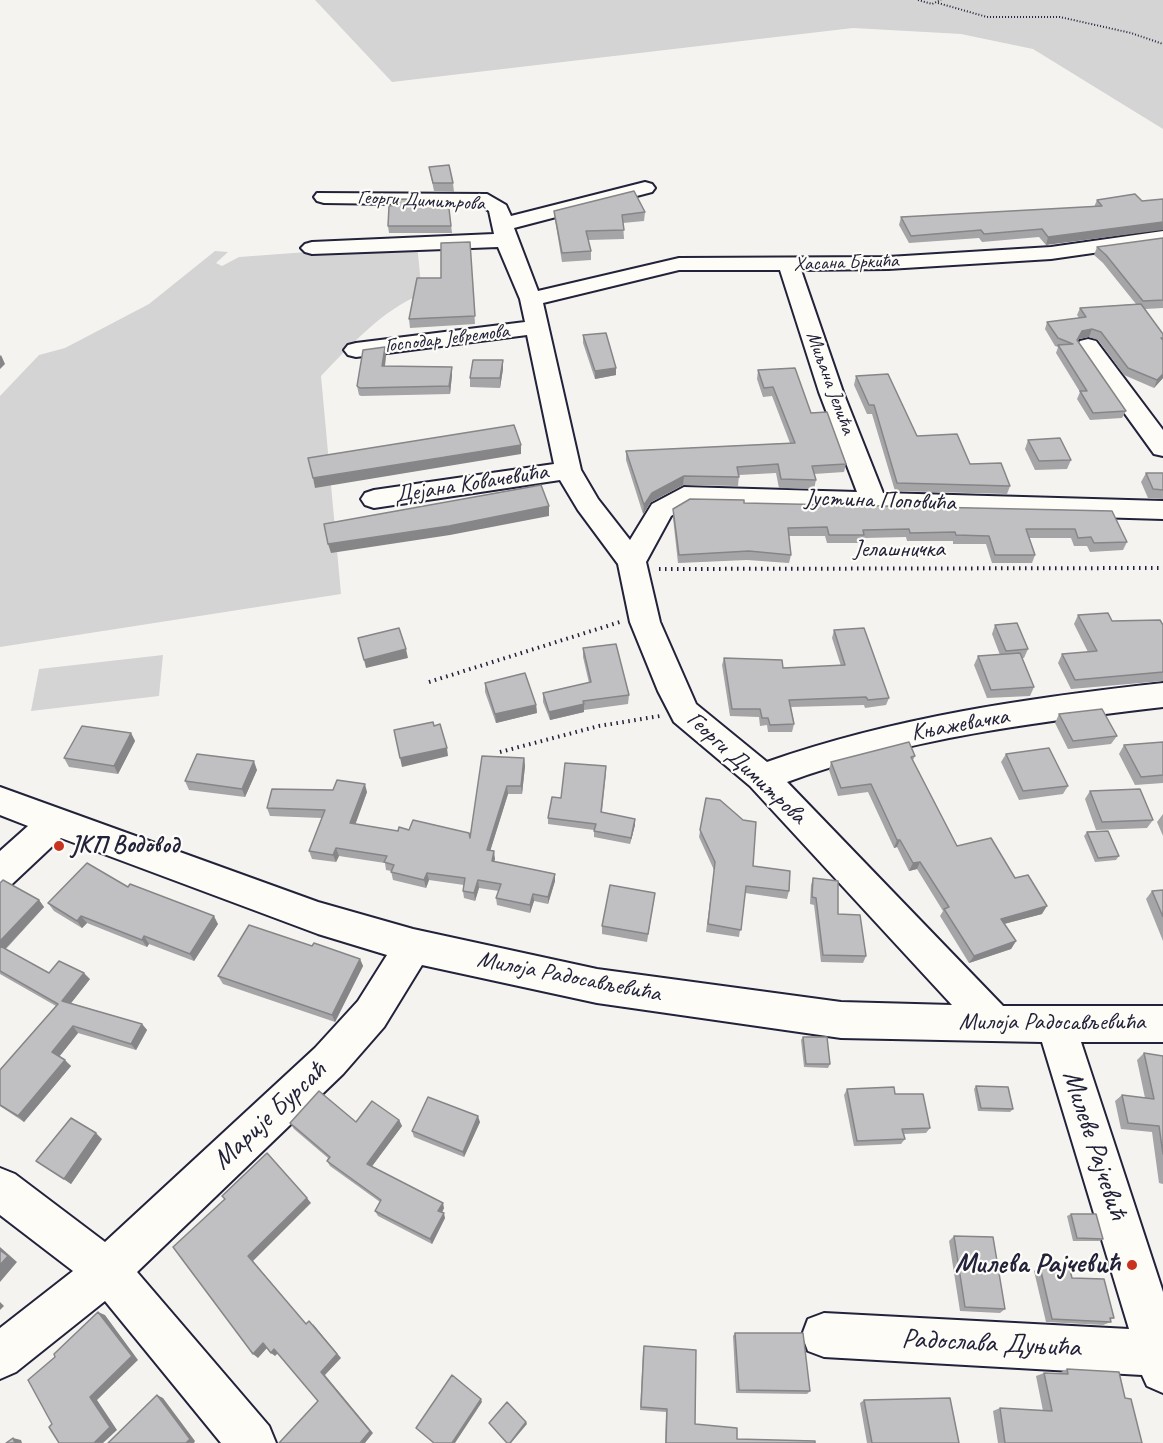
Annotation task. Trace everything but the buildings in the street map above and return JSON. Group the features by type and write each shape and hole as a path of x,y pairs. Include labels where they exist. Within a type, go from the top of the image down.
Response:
{"street":[{"name":"Георги Димитрова","path":"504,232 645,188"},
{"name":"Георги Димитрова","path":"324,197 487,200 499,209 504,232 531,299 539,327 568,470 587,504 633,566 645,622 673,691 685,713 762,777 995,1024"},
{"path":"312,248 504,232"},
{"name":"Хасана Бркића","path":"531,299 679,264 850,265 1030,254 1127,252 1163,237"},
{"name":"Миљана Јелића","path":"789,265 831,392 873,500"},
{"name":"Господар Јевремова","path":"356,350 539,327"},
{"path":"1088,346 1163,448"},
{"name":"Дејана Ковачевића","path":"374,500 568,470"},
{"name":"Јустина Поповића","path":"633,566 661,510 684,496 1163,510"},
{"name":"Књажевачка","path":"762,777 815,756 906,735 1014,716 1163,695"},
{"name":"Милоја Радосављевића","path":"0,801 318,918 413,946 597,986 829,1018 995,1024 1163,1024"},
{"path":"0,873 56,821"},
{"name":"Марије Бурсаћ","path":"0,1356 60,1311 107,1270 329,1061 370,1014 413,946"},
{"name":"Милеве Рајчевић","path":"1056,1024 1158,1336"},
{"path":"0,1189 107,1270 252,1443"},
{"name":"Радослава Дуњића","path":"824,1335 1158,1336"}],"path":[{"path":"918,0 928,4 939,1 987,18 1060,17 1131,33 1163,44"},
{"name":"Јелашничка","path":"633,566 1163,568"},
{"path":"429,682 622,622 645,622"},
{"path":"500,752 599,726 685,713"}],"shaded area":[{"path":"315,0 1163,0 1163,129 1033,49 961,34 853,28 392,82"},
{"path":"417,244 422,294 380,319 321,376 341,594 0,647 0,396 39,355 65,348 149,304 215,251 228,252 216,263 222,266 239,257"},
{"path":"163,655 159,696 31,711 39,669"}],"place":[{"name":"ЈКП Водовод","path":"59,846"},
{"name":"Милева Рајчевић","path":"1132,1265"}]}
